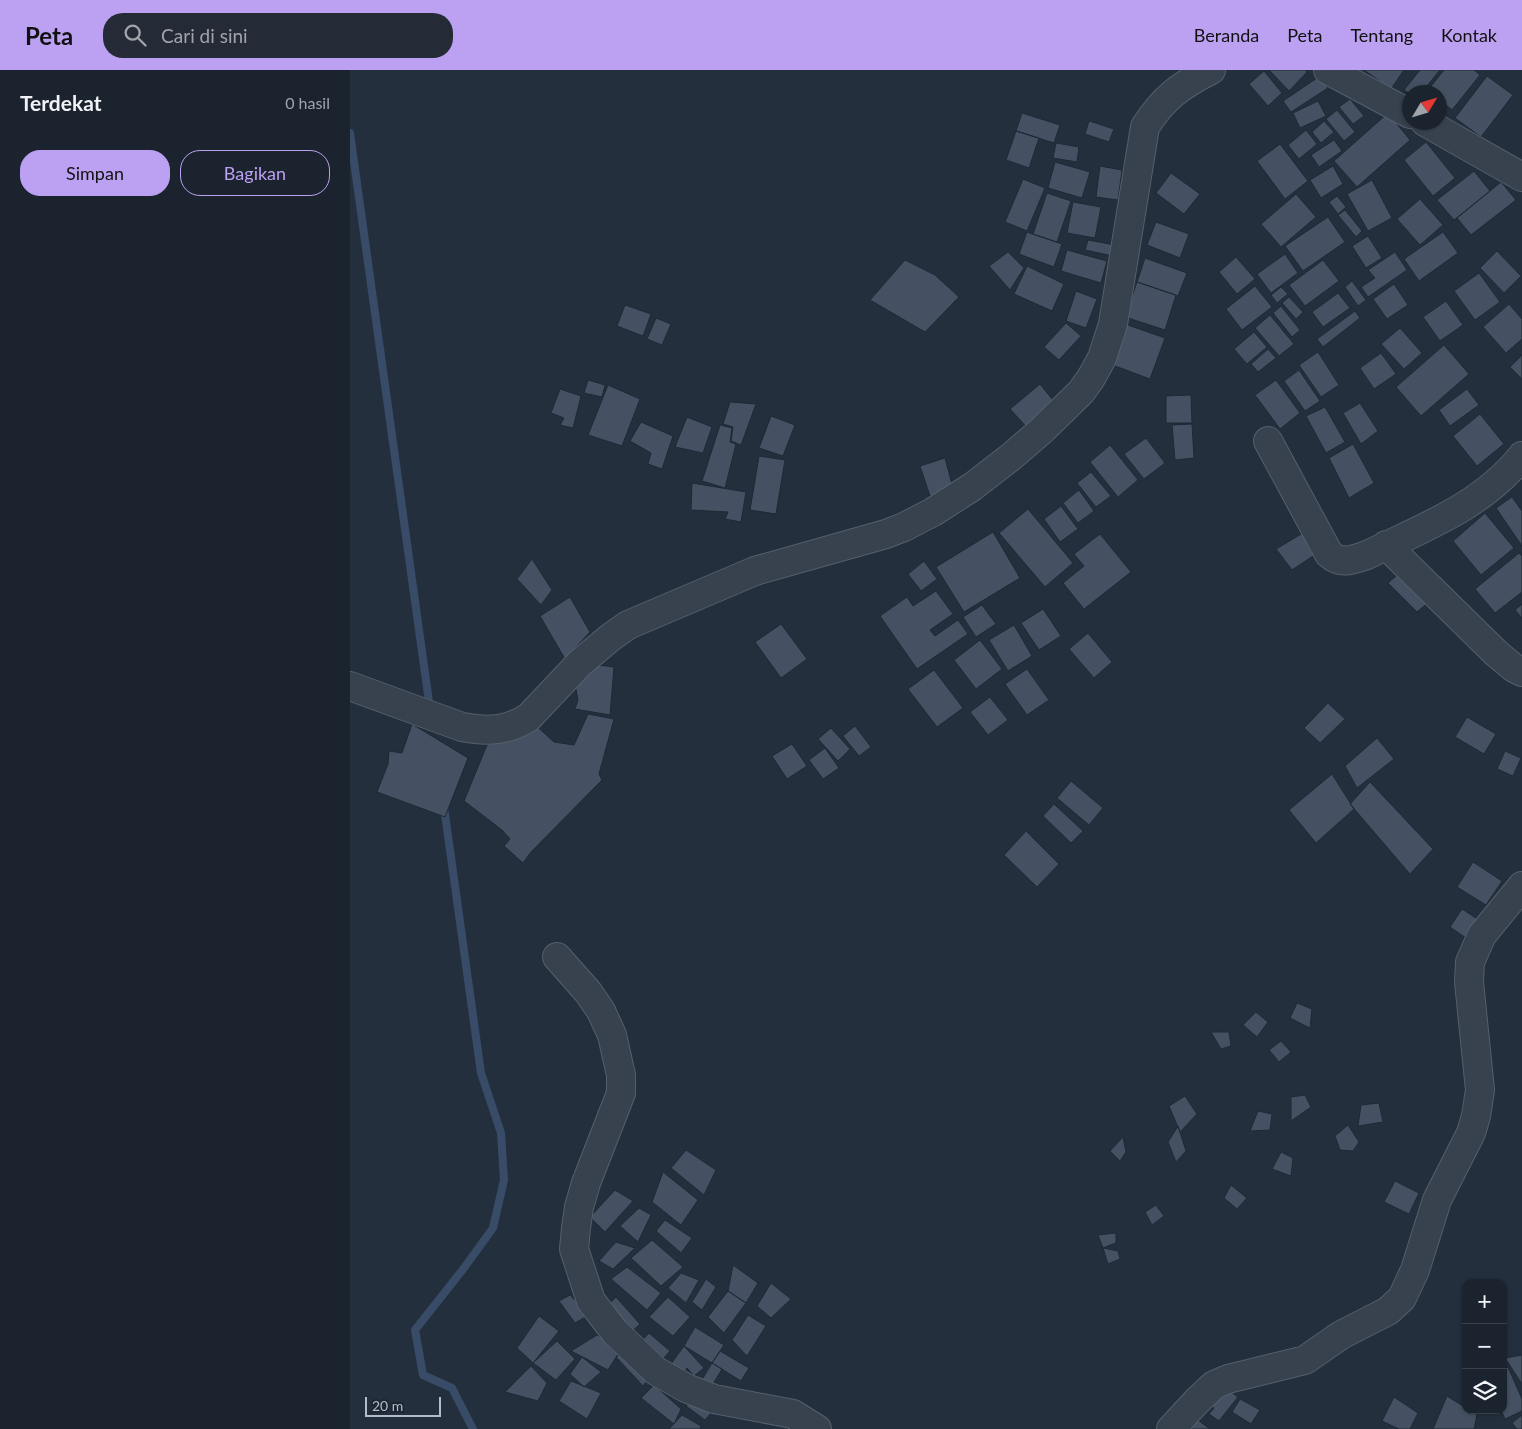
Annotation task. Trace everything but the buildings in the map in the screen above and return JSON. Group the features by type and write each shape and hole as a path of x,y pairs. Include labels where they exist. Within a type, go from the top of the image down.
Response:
{"street":[{"path":"350,686 462,728 502,729 522,721 580,663 611,637 628,626 755,571 886,534 904,527 933,512 972,487 1012,456 1081,392 1097,368 1113,324 1146,126 1156,109 1174,92 1211,70"},
{"path":"1328,70 1402,110"},
{"path":"1439,130 1522,177"},
{"path":"1268,440 1328,554 1338,560 1347,561 1367,555 1450,516 1504,475 1522,456"},
{"path":"1386,545 1496,653 1522,672"},
{"path":"1171,1429 1214,1385 1228,1379 1305,1360 1341,1335 1388,1311 1402,1298 1415,1270 1436,1200 1467,1141 1476,1116 1480,1090 1469,982 1470,962 1482,935 1522,886"},
{"path":"557,957 588,992 601,1011 612,1035 621,1075 621,1093 586,1184 579,1207 576,1228 574,1249 591,1301 615,1332 656,1372 686,1388 714,1399 793,1414 817,1429"}],"waterway":[{"path":"350,133 430,709"},
{"path":"444,807 481,1073 501,1133 504,1180 493,1228 415,1330 423,1375 452,1388 473,1429"}]}
